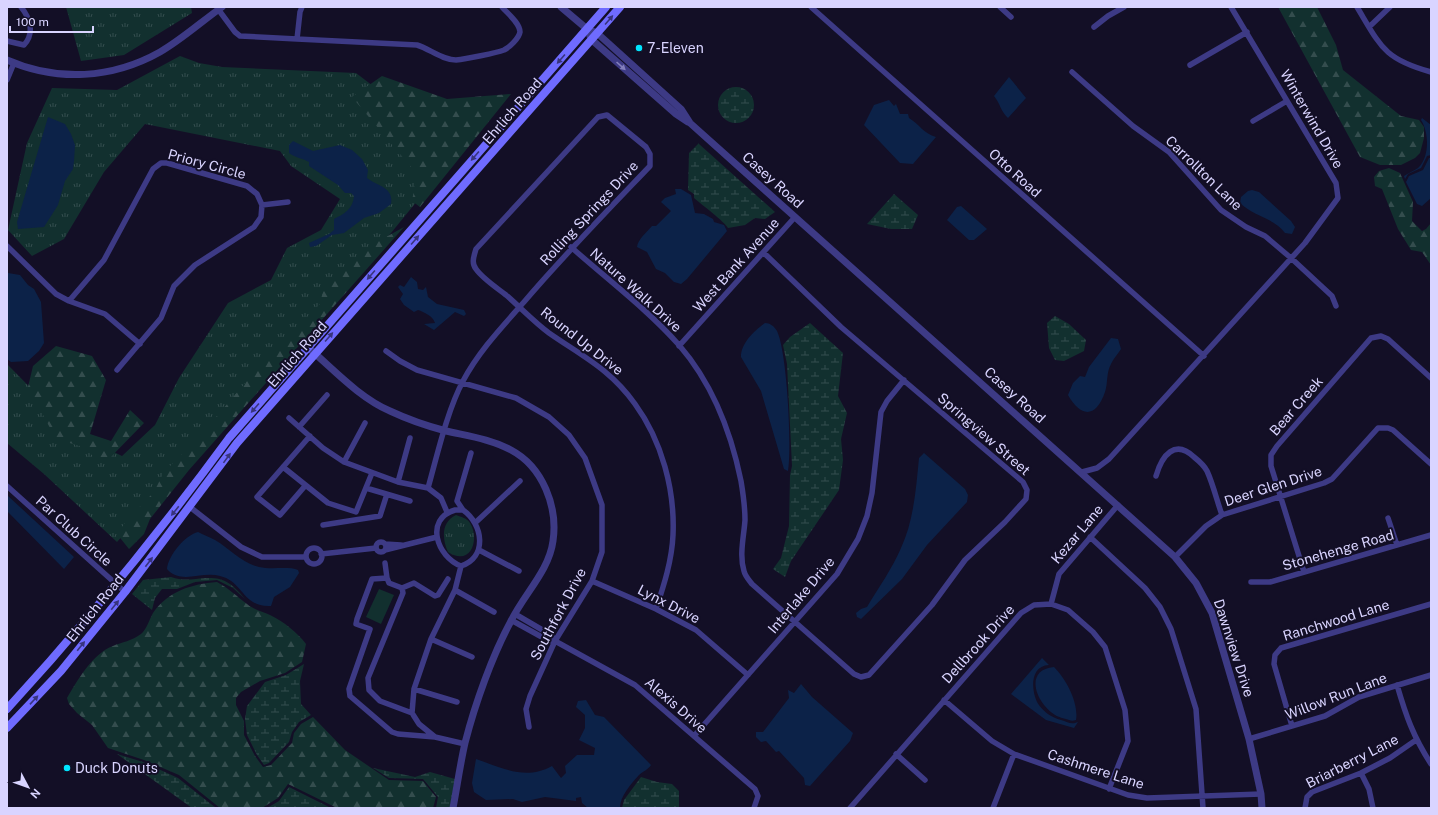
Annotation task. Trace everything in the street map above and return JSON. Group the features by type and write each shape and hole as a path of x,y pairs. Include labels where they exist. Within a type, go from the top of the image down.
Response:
{"main road":[{"name":"Ehrlich Road","path":"7,709 52,660 115,584 182,501 229,438 606,7"},
{"name":"Ehrlich Road","path":"7,728 61,671 125,592 237,443 620,7"}],"street":[{"path":"7,41 24,45 29,40 31,27 27,15 21,7"},
{"path":"297,39 300,12 302,7"},
{"path":"7,60 37,71 64,75 90,75 117,70 140,62 161,51 220,8 235,32 240,36 417,45 426,48 443,58 456,60 505,50 517,39 520,31 518,25 502,7"},
{"path":"561,7 587,29"},
{"name":"Otto Road","path":"811,7 1204,356"},
{"path":"1000,7 1011,17"},
{"path":"1094,27 1108,16 1124,7"},
{"name":"Winterwind Drive","path":"1231,7 1336,183 1338,198 1305,243 1291,258"},
{"path":"1357,7 1380,45 1393,58 1409,66 1431,72"},
{"path":"1369,27 1390,7"},
{"name":"Casey Road","path":"587,29 676,114 690,123 1082,472"},
{"path":"1190,65 1246,32"},
{"path":"7,80 14,63"},
{"name":"Carrollton Lane","path":"1072,72 1133,126 1169,152 1222,210 1246,227 1265,236 1291,258 1332,296 1336,306"},
{"path":"1253,121 1287,101"},
{"name":"Rolling Springs Drive","path":"428,488 445,430 462,383 476,357 571,247 650,166 650,154 646,147 607,115 598,117 476,249 472,259 476,269 494,285"},
{"name":"Priory Circle","path":"70,301 104,260 153,169 161,163 166,163 247,186 257,194 262,205"},
{"path":"117,370 161,318 174,286 195,265 254,227 261,217 262,205 288,202"},
{"name":"West Bank Avenue","path":"679,346 795,217"},
{"path":"7,246 44,284 56,294 105,314 140,344"},
{"name":"Nature Walk Drive","path":"571,247 655,320 679,346 701,376 718,407 732,443 741,482 744,511 742,561 744,572 752,584 835,657"},
{"name":"Springview Street","path":"764,253 841,327 1023,482 1027,490 1026,498 1005,522 965,560 932,605 869,675 861,677 854,674 835,657"},
{"path":"1082,472 1097,468 1109,459 1204,356 1291,258"},
{"name":"Round Up Drive","path":"494,285 548,332 597,364 621,386 636,404 652,431 670,480 673,535 666,580 656,609"},
{"name":"Bear Creek","path":"1304,572 1271,466 1271,455 1277,446 1372,338 1381,336 1388,339 1431,378"},
{"path":"308,347 376,404 401,416 445,430 494,442 513,451 533,468 547,490 554,515 553,542 545,566 511,620 479,697 465,744 453,808"},
{"name":"Southfork Drive","path":"386,351 400,361 417,370 516,398 550,417 569,435 585,458 602,505 602,552 592,581 555,641 530,696 526,709 529,727"},
{"name":"Interlake Drive","path":"694,736 837,574 858,539 872,493 881,412 887,401 904,380"},
{"path":"299,427 327,395"},
{"path":"289,418 323,448 344,462 398,482 428,488 441,498 447,512"},
{"path":"344,462 365,423"},
{"name":"Deer Glen Drive","path":"1175,557 1206,526 1222,515 1324,483 1332,479 1378,428 1384,427 1393,430 1431,464"},
{"path":"305,486 280,515 257,497 310,436"},
{"path":"398,482 410,438"},
{"path":"1156,476 1159,465 1170,452 1178,448 1188,451 1207,471 1222,515"},
{"path":"447,512 438,527 437,537 444,555 453,563 461,566 474,560 479,550 479,534 475,523 457,501 470,453"},
{"path":"283,467 328,503 356,512"},
{"name":"Dawnview Drive","path":"1082,472 1175,557 1196,584 1212,613 1249,739 1261,794 1262,808"},
{"path":"356,520 356,512 372,473"},
{"path":"475,523 520,481"},
{"name":"Par Club Circle","path":"7,486 125,592"},
{"path":"366,488 410,501"},
{"path":"323,525 380,516 387,494"},
{"name":"Kezar Lane","path":"1051,604 1058,574 1118,505"},
{"path":"190,507 242,547 262,557 306,557"},
{"path":"447,512 463,510"},
{"path":"1388,518 1397,545"},
{"name":"Stonehenge Road","path":"1251,582 1270,582 1431,535"},
{"path":"321,554 376,548 379,552 392,543 403,546 437,537"},
{"path":"1090,537 1145,588 1160,607 1172,629 1196,709 1203,808"},
{"path":"376,548 379,542 385,547"},
{"path":"314,548 321,554 321,559 315,564 310,563 306,557 309,550 314,548"},
{"path":"479,550 519,571"},
{"path":"385,563 386,578 389,583 403,591"},
{"path":"412,713 414,689 431,639 455,590 461,566"},
{"path":"386,578 372,579 356,619 356,624 370,629 349,689 350,696 392,732 398,734 436,737 465,744"},
{"path":"436,737 419,724 412,713 380,701 369,690 368,678 403,591 414,583 435,596 438,595 448,579"},
{"name":"Lynx Drive","path":"592,581 656,609 696,630 748,675"},
{"path":"455,590 494,612"},
{"name":"Dellbrook Drive","path":"850,808 1021,613 1034,605 1051,604 1068,610 1093,632 1105,647 1115,673 1125,710 1128,741 1109,789"},
{"name":"Ranchwood Lane","path":"1292,726 1274,664 1275,655 1281,648 1431,604"},
{"name":"Alexis Drive","path":"515,614 551,635 555,641 635,685 754,789 758,796 754,808"},
{"name":"Alexis Drive","path":"511,620 549,641 555,641"},
{"path":"431,639 472,657"},
{"name":"Willow Run Lane","path":"1249,739 1325,716 1359,697 1431,675"},
{"path":"1397,685 1407,720 1416,740 1431,764"},
{"path":"414,689 457,702"},
{"name":"Cashmere Lane","path":"944,700 992,741 1014,754 1128,795 1147,798 1261,794"},
{"name":"Briarberry Lane","path":"1305,808 1307,797 1312,792 1361,773 1390,758 1416,740"},
{"path":"896,754 925,780"},
{"path":"993,808 1014,754"},
{"path":"1361,773 1369,789 1373,808"}],"green space":[{"path":"66,7 191,7 192,13 124,55 81,61"},
{"path":"1278,7 1317,7 1336,45 1343,70 1401,116 1419,120 1424,127 1424,138 1420,153 1415,158 1401,165 1380,165 1360,157"},
{"path":"180,56 199,63 222,67 356,73 458,151 391,233 117,542 44,474 7,443 7,364 75,433 122,456 155,425 179,378 228,303 271,280 287,248 321,230 340,199 291,166 280,151 145,124 104,172 64,239 32,256 8,230 27,143 52,88 117,90"},
{"path":"382,76 447,99 511,94 420,207 412,201 417,174 352,97"},
{"path":"739,87 749,92 753,98 753,112 749,118 743,122 733,123 723,118 719,112 718,102 723,92 729,88"},
{"path":"699,143 775,212 765,219 755,218 745,225 728,228 718,217 694,198 694,194 688,190 689,153"},
{"path":"1389,168 1400,173 1413,202 1412,221 1422,231 1431,223 1431,265 1422,252 1411,250 1398,229 1382,189 1375,186 1374,177 1379,171"},
{"path":"894,194 918,215 912,229 891,229 867,224"},
{"path":"404,227 189,470 150,519 144,534 129,549 117,534 127,520 154,492 164,472 199,437 264,361 320,304 325,282 361,257 377,242"},
{"path":"1055,316 1069,324 1086,340 1084,351 1064,361 1055,360 1049,348 1047,323"},
{"path":"810,323 843,353 838,396 847,413 841,439 843,460 839,490 791,561 785,577 773,569 781,558 789,526 790,475 792,466 787,364 783,345 790,337"},
{"path":"56,346 92,356 106,380 90,434 111,441 130,410 144,423 104,464 80,446 56,439 28,387 33,366"},
{"path":"456,515 469,521 473,529 474,536 471,549 468,554 463,556 456,556 448,552 445,542 445,526 451,518"},
{"path":"171,577 183,580 205,578 218,579 234,587 245,599 233,588 217,580 195,582 177,589 162,589 155,598 152,610 132,594 143,580"},
{"path":"217,582 250,606 285,624 299,635 306,644 302,662 285,673 260,681 241,692 236,698 236,705 244,721 244,735 255,756 263,767 271,765 292,743 294,733 301,724 313,717 345,750 389,780 423,781 436,797 433,808 337,808 288,784 278,798 262,808 220,808 179,775 144,760 108,748 92,725 77,713 69,704 67,698 86,668 106,650 141,634 159,605 173,594 190,587"},
{"path":"379,589 394,595 381,624 366,617"},
{"path":"304,664 300,681 301,704 311,715 299,722 292,732 289,742 269,763 264,765 247,735 245,719 247,706 265,682 286,675"},
{"path":"117,754 143,762 178,778 216,808 192,808"},
{"path":"373,768 415,777 430,772 455,779 450,808 436,808 438,797 423,779 389,778"},
{"path":"641,777 657,782 672,784 679,791 679,808 622,808 624,800"},
{"path":"289,787 331,808 267,808 279,801"}],"water":[{"path":"1009,77 1026,98 1008,118 994,96"},
{"path":"889,100 894,106 896,104 900,114 908,114 909,118 932,136 936,137 913,164 900,163 864,125 874,105"},
{"path":"48,117 65,124 71,134 75,145 73,169 65,181 58,205 44,227 18,229 17,222"},
{"path":"1422,118 1431,125 1431,155 1427,156 1421,168 1408,174 1405,179 1404,176 1418,168 1425,158 1427,138 1424,125 1421,120"},
{"path":"293,141 313,151 340,145 352,150 362,159 368,170 367,178 387,190 390,194 391,204 379,213 364,218 344,233 332,235 316,246 310,247 309,243 329,234 334,230 334,219 350,208 354,196 351,193 345,193 338,185 309,166 309,162 289,153 289,145"},
{"path":"1429,158 1431,158 1431,198 1422,206 1417,204 1406,182 1409,176 1423,170"},
{"path":"675,189 681,189 691,195 695,213 704,214 713,219 714,222 724,225 727,231 687,279 681,284 674,282 665,273 656,269 647,252 637,247 641,238 652,226 656,226 671,211 661,202 665,198 676,194"},
{"path":"1252,190 1259,192 1291,221 1295,227 1292,234 1285,233 1269,220 1251,211 1240,203 1241,197 1248,191"},
{"path":"961,206 987,229 974,240 969,240 947,220 957,207"},
{"path":"8,273 20,275 28,285 34,289 41,302 44,343 39,351 28,361 11,362 7,359"},
{"path":"411,277 417,282 418,289 423,290 426,287 428,297 437,304 464,310 466,314 464,316 455,312 434,330 424,324 435,323 432,318 423,312 418,310 414,312 404,305 400,299 403,294 398,287 400,285 404,287"},
{"path":"765,323 772,325 777,331 784,358 789,422 788,471 784,469 761,391 741,357 743,347 746,342"},
{"path":"1111,338 1118,339 1121,349 1109,367 1105,392 1097,407 1088,412 1083,411 1073,403 1068,395 1073,383 1080,376 1085,377 1089,367"},
{"path":"924,453 965,489 968,495 967,502 927,545 902,579 861,619 857,617 856,613 867,607 894,563 901,548 912,515 919,458"},
{"path":"7,495 74,557 64,569 7,511"},
{"path":"198,532 215,540 253,565 264,568 294,569 298,570 299,573 290,587 274,597 271,606 254,603 234,583 220,576 206,575 185,577 173,574 167,569 170,558 188,537"},
{"path":"1042,658 1049,665 1038,669 1035,674 1033,685 1037,702 1044,711 1054,718 1070,723 1078,722 1074,728 1046,720 1011,694"},
{"path":"1054,667 1063,678 1074,699 1076,706 1076,720 1072,721 1054,714 1046,708 1040,700 1036,683 1038,675 1044,670"},
{"path":"801,684 812,697 853,733 850,741 810,786 805,785 804,778 779,751 776,752 766,741 761,742 756,737 756,732 763,732 789,698 788,690 794,693"},
{"path":"586,700 595,715 604,717 651,765 629,786 622,799 620,808 588,808 582,803 581,797 576,798 576,801 545,797 522,802 513,799 486,800 474,792 472,783 476,759 514,772 523,773 542,770 552,766 561,778 566,773 565,766 577,755 594,755 595,748 579,740 585,728 585,715 576,707 578,701"}],"place":[{"name":"7-Eleven","path":"639,48"},
{"name":"Duck Donuts","path":"67,768"}]}
